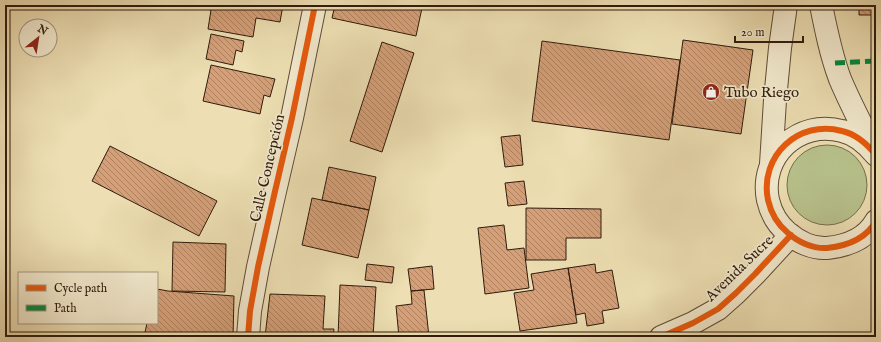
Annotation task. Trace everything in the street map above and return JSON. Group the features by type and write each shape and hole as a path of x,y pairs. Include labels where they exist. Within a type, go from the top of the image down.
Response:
{"street":[{"name":"Calle Concepción","path":"248,337 250,311 257,274 272,200 292,118 315,5"},
{"path":"786,5 775,100 771,164 767,178 767,193 770,207 776,220 785,231 796,240 824,248 839,247 852,242 864,234 876,221"},
{"path":"820,5 840,78 876,155"},
{"path":"771,164 778,152 788,142 800,134 814,129 828,128 843,131 856,136 868,145 876,155"},
{"name":"Avenida Sucre","path":"661,337 693,323 718,309 746,284 791,236"}],"green space":[{"path":"827,145 842,148 855,157 864,170 867,185 864,200 855,213 842,222 827,225 812,222 799,213 790,200 787,185 790,170 799,157 812,148"}],"building":[{"path":"186,5 283,5 280,22 256,18 253,37 208,29 211,10"},
{"path":"335,5 406,5 422,8 416,36 332,18"},
{"path":"406,5 423,5 422,8"},
{"path":"859,5 876,5 876,15 859,15"},
{"path":"211,34 244,41 242,52 236,50 233,65 206,59"},
{"name":"Tubo Riego","path":"683,40 753,50 741,134 672,124"},
{"path":"542,41 680,60 669,140 532,121"},
{"path":"382,42 414,53 382,152 350,141"},
{"path":"211,65 275,79 270,97 264,95 260,114 203,101"},
{"path":"520,135 523,165 505,167 501,137"},
{"path":"110,146 217,201 199,236 92,181"},
{"path":"329,167 376,177 369,210 322,200"},
{"path":"524,181 527,204 508,206 505,183"},
{"path":"312,198 369,210 358,258 302,245"},
{"path":"526,208 601,209 601,238 566,238 566,260 526,260"},
{"path":"504,225 507,250 524,248 529,288 485,294 478,228"},
{"path":"173,242 226,244 225,292 172,291"},
{"path":"367,264 394,267 392,283 365,280"},
{"path":"595,264 596,273 612,270 619,308 602,311 604,323 587,326 585,313 576,315 568,268"},
{"path":"432,266 434,289 411,291 408,269"},
{"path":"568,268 577,323 520,331 514,293 534,290 531,274"},
{"path":"340,285 376,287 373,337 338,337"},
{"path":"158,289 234,296 233,337 144,337 147,324 158,324"},
{"path":"424,290 429,337 399,337 396,306 412,304 411,291"},
{"path":"270,294 325,296 323,329 334,329 333,337 265,337"}],"marked path":[{"path":"835,63 876,61"}],"cycle path":[{"path":"248,337 250,311 258,267 292,118 315,5"},
{"path":"876,155 861,140 847,132 826,129 811,131 797,136 786,144 776,156 770,169 767,184 769,205 778,222 784,230 792,236 811,246 827,248 848,243 867,233 876,221"},
{"path":"661,337 693,323 718,309 755,274 791,235"}],"place":[{"name":"Tubo Riego","path":"711,92"}]}
